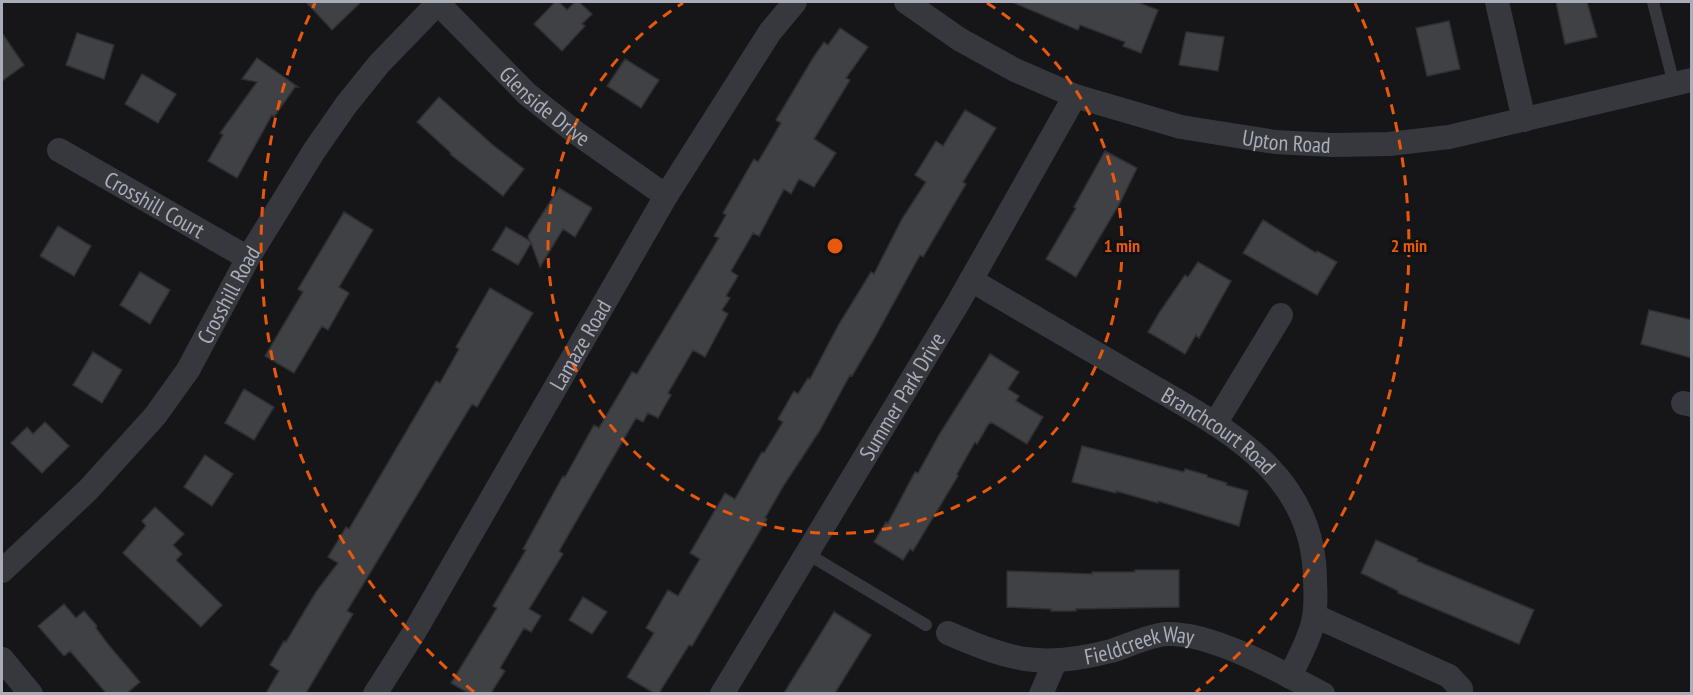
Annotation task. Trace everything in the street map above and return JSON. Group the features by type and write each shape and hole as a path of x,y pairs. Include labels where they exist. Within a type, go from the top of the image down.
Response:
{"street":[{"name":"Glenside Drive","path":"438,2 527,94 575,132 666,196"},
{"name":"Crosshill Road","path":"2,571 88,490 154,416 189,370 248,258 314,151 346,105 398,43 438,2"},
{"name":"Lamaze Road","path":"375,693 415,631 666,196 770,32 795,2"},
{"name":"Upton Road","path":"906,2 959,39 1015,70 1075,96 1181,128 1226,136 1297,143 1389,144 1449,137 1683,82"},
{"path":"1497,2 1524,120"},
{"name":"Summer Park Drive","path":"722,693 971,280 1075,96"},
{"name":"Crosshill Court","path":"59,150 248,258"},
{"name":"Branchcourt Road","path":"971,280 1215,424 1264,461 1279,477 1300,508 1315,563 1315,616 1310,635 1290,676"},
{"path":"1215,424 1281,315"},
{"path":"1315,616 1449,676 1461,689 1461,693"},
{"name":"Fieldcreek Way","path":"937,629 988,650 1025,660 1055,662 1080,659 1166,634 1197,637 1257,659 1323,693"},
{"path":"2,659 31,693"},
{"path":"1041,693 1055,662"}],"lane":[{"path":"1653,2 1683,82"},
{"path":"806,553 937,629"}],"building":[{"path":"306,2 361,2 332,30"},
{"path":"555,2 559,2 567,10 575,2 579,2 592,14 582,24 585,26 562,51 534,24"},
{"path":"1012,2 1137,2 1158,10 1141,53 1123,46 1125,42 1080,25 1078,30"},
{"path":"1556,2 1587,2 1597,37 1565,44"},
{"path":"1449,21 1460,69 1427,76 1416,28"},
{"path":"840,28 868,47 846,78 850,80 814,139 836,153 814,187 799,179 791,194 784,189 759,236 753,233 731,271 738,276 726,296 730,298 722,310 728,314 705,357 693,350 668,393 671,395 658,418 648,413 643,422 636,418 559,551 563,554 529,609 541,616 531,632 524,628 500,668 505,671 491,693 468,693 451,683 497,608 493,606 526,550 523,549 563,476 565,477 594,425 599,428 632,372 637,374 719,238 714,236 726,215 723,213 754,159 758,162 781,123 776,120 824,42 828,45"},
{"path":"1186,32 1224,37 1218,71 1179,65"},
{"path":"2,33 24,65 2,81"},
{"path":"77,33 114,45 104,79 66,65"},
{"path":"257,58 298,87 295,87 274,117 272,115 237,178 208,161 223,135 220,133 257,82 242,79"},
{"path":"625,59 659,80 641,108 607,86"},
{"path":"142,74 176,94 158,123 125,104"},
{"path":"439,97 494,146 524,169 503,196 450,154 417,122"},
{"path":"965,110 996,128 963,182 966,184 923,257 920,255 874,339 784,485 765,518 767,519 692,646 689,645 659,693 654,693 627,677 654,633 646,628 668,590 678,596 700,559 690,553 725,493 735,499 762,452 764,453 783,422 778,419 794,391 798,394 808,378 810,379 839,324 871,272 874,274 902,219 926,182 915,175 936,141 943,146"},
{"path":"1105,151 1137,168 1120,203 1076,277 1046,259 1076,208 1074,207"},
{"path":"559,188 592,208 575,237 563,229 540,267 531,243 518,265 492,250 506,227 530,241 528,236"},
{"path":"344,212 373,230 339,287 349,293 328,330 322,326 294,373 265,356 303,292 298,289"},
{"path":"1263,220 1316,253 1317,251 1337,262 1317,295 1243,253"},
{"path":"58,226 91,246 74,276 40,256"},
{"path":"1198,262 1231,281 1199,338 1196,335 1185,354 1148,332 1185,275 1188,277"},
{"path":"140,272 170,290 150,324 120,305"},
{"path":"490,288 533,313 477,407 472,404 347,611 353,614 306,693 266,693 279,671 270,665 316,592 338,563 328,557 346,527 349,529 436,381 440,383 459,349 456,347"},
{"path":"1649,310 1692,320 1692,358 1641,344"},
{"path":"93,352 122,370 102,403 73,385"},
{"path":"990,354 1019,372 1008,389 1019,396 1016,401 1043,417 1027,444 991,422 988,425 977,444 975,442 958,476 913,551 910,549 903,560 874,542 886,522 888,523 915,472 918,473"},
{"path":"244,389 274,407 254,440 225,423"},
{"path":"45,422 69,446 42,473 11,443 27,427 33,434"},
{"path":"1082,446 1184,472 1185,469 1248,491 1239,526 1158,501 1158,503 1072,482"},
{"path":"205,455 233,474 212,506 184,487"},
{"path":"155,507 184,534 173,545 182,554 176,560 222,605 201,627 123,553 146,526 142,521"},
{"path":"1376,540 1418,559 1417,561 1534,610 1519,644 1398,593 1361,573"},
{"path":"1135,570 1179,570 1179,607 1051,611 1051,609 1007,607 1007,571 1092,574 1092,572 1135,572"},
{"path":"583,597 607,612 592,634 569,620"},
{"path":"64,604 76,618 84,611 140,682 127,693 106,693 70,651 64,656 38,626"},
{"path":"834,612 871,635 835,693 784,693"}]}
